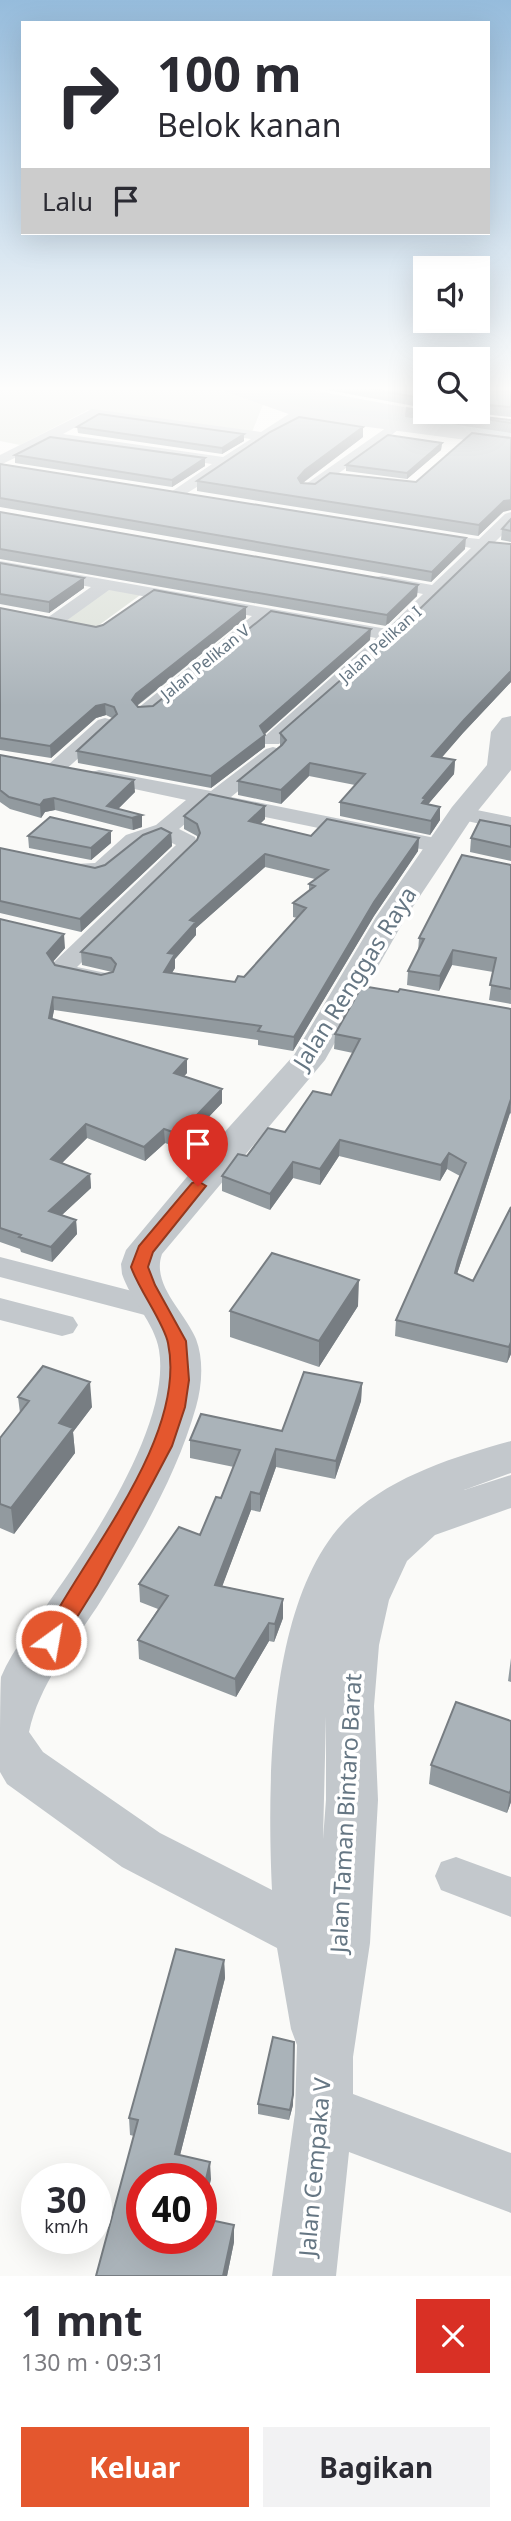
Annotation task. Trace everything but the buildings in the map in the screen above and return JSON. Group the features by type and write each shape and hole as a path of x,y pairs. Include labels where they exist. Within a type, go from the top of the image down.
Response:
{"street":[{"path":"170,493 203,500"},
{"name":"Jalan Pelikan I","path":"164,830 210,798 273,747 438,591 511,517"},
{"path":"418,534 511,549"},
{"path":"0,566 391,635"},
{"path":"370,579 438,591"},
{"path":"79,627 46,620 106,586"},
{"path":"129,607 150,593"},
{"name":"Jalan Pelikan V","path":"145,712 265,613"},
{"path":"56,768 106,724"},
{"name":"Jalan Renggas Raya","path":"323,1938 141,1850 25,1768 1,1736 10,1707 89,1580 162,1446 176,1407 179,1364 160,1308 139,1267 145,1250 233,1144 308,1060 363,988 445,853 462,813 507,742"},
{"path":"29,763 210,798 445,853"},
{"path":"462,813 511,824"},
{"path":"57,863 100,870 134,840 164,830 188,844 63,970 102,979"},
{"path":"108,833 134,840"},
{"path":"63,939 87,943"},
{"path":"0,1267 160,1308"},
{"path":"0,1309 62,1325"},
{"name":"Jalan Taman Bintaro Barat","path":"323,1938 296,1847 301,1704 312,1638 332,1579 357,1538 383,1513 492,1461 511,1457"},
{"name":"Jalan Taman Bintaro Barat","path":"324,2085 323,1938 352,1800 349,1706 355,1645 373,1580 389,1550 419,1523 511,1491"},
{"path":"456,1876 511,1897"},
{"path":"324,2085 511,2183"},
{"name":"Jalan Cempaka V","path":"304,2276 324,2085"}],"shaded area":[{"path":"110,588 143,593 95,628 61,621"}],"route":[{"path":"51,1640 89,1580 143,1482 162,1446 176,1407 180,1380 177,1341 139,1267 145,1250 198,1186"}]}
